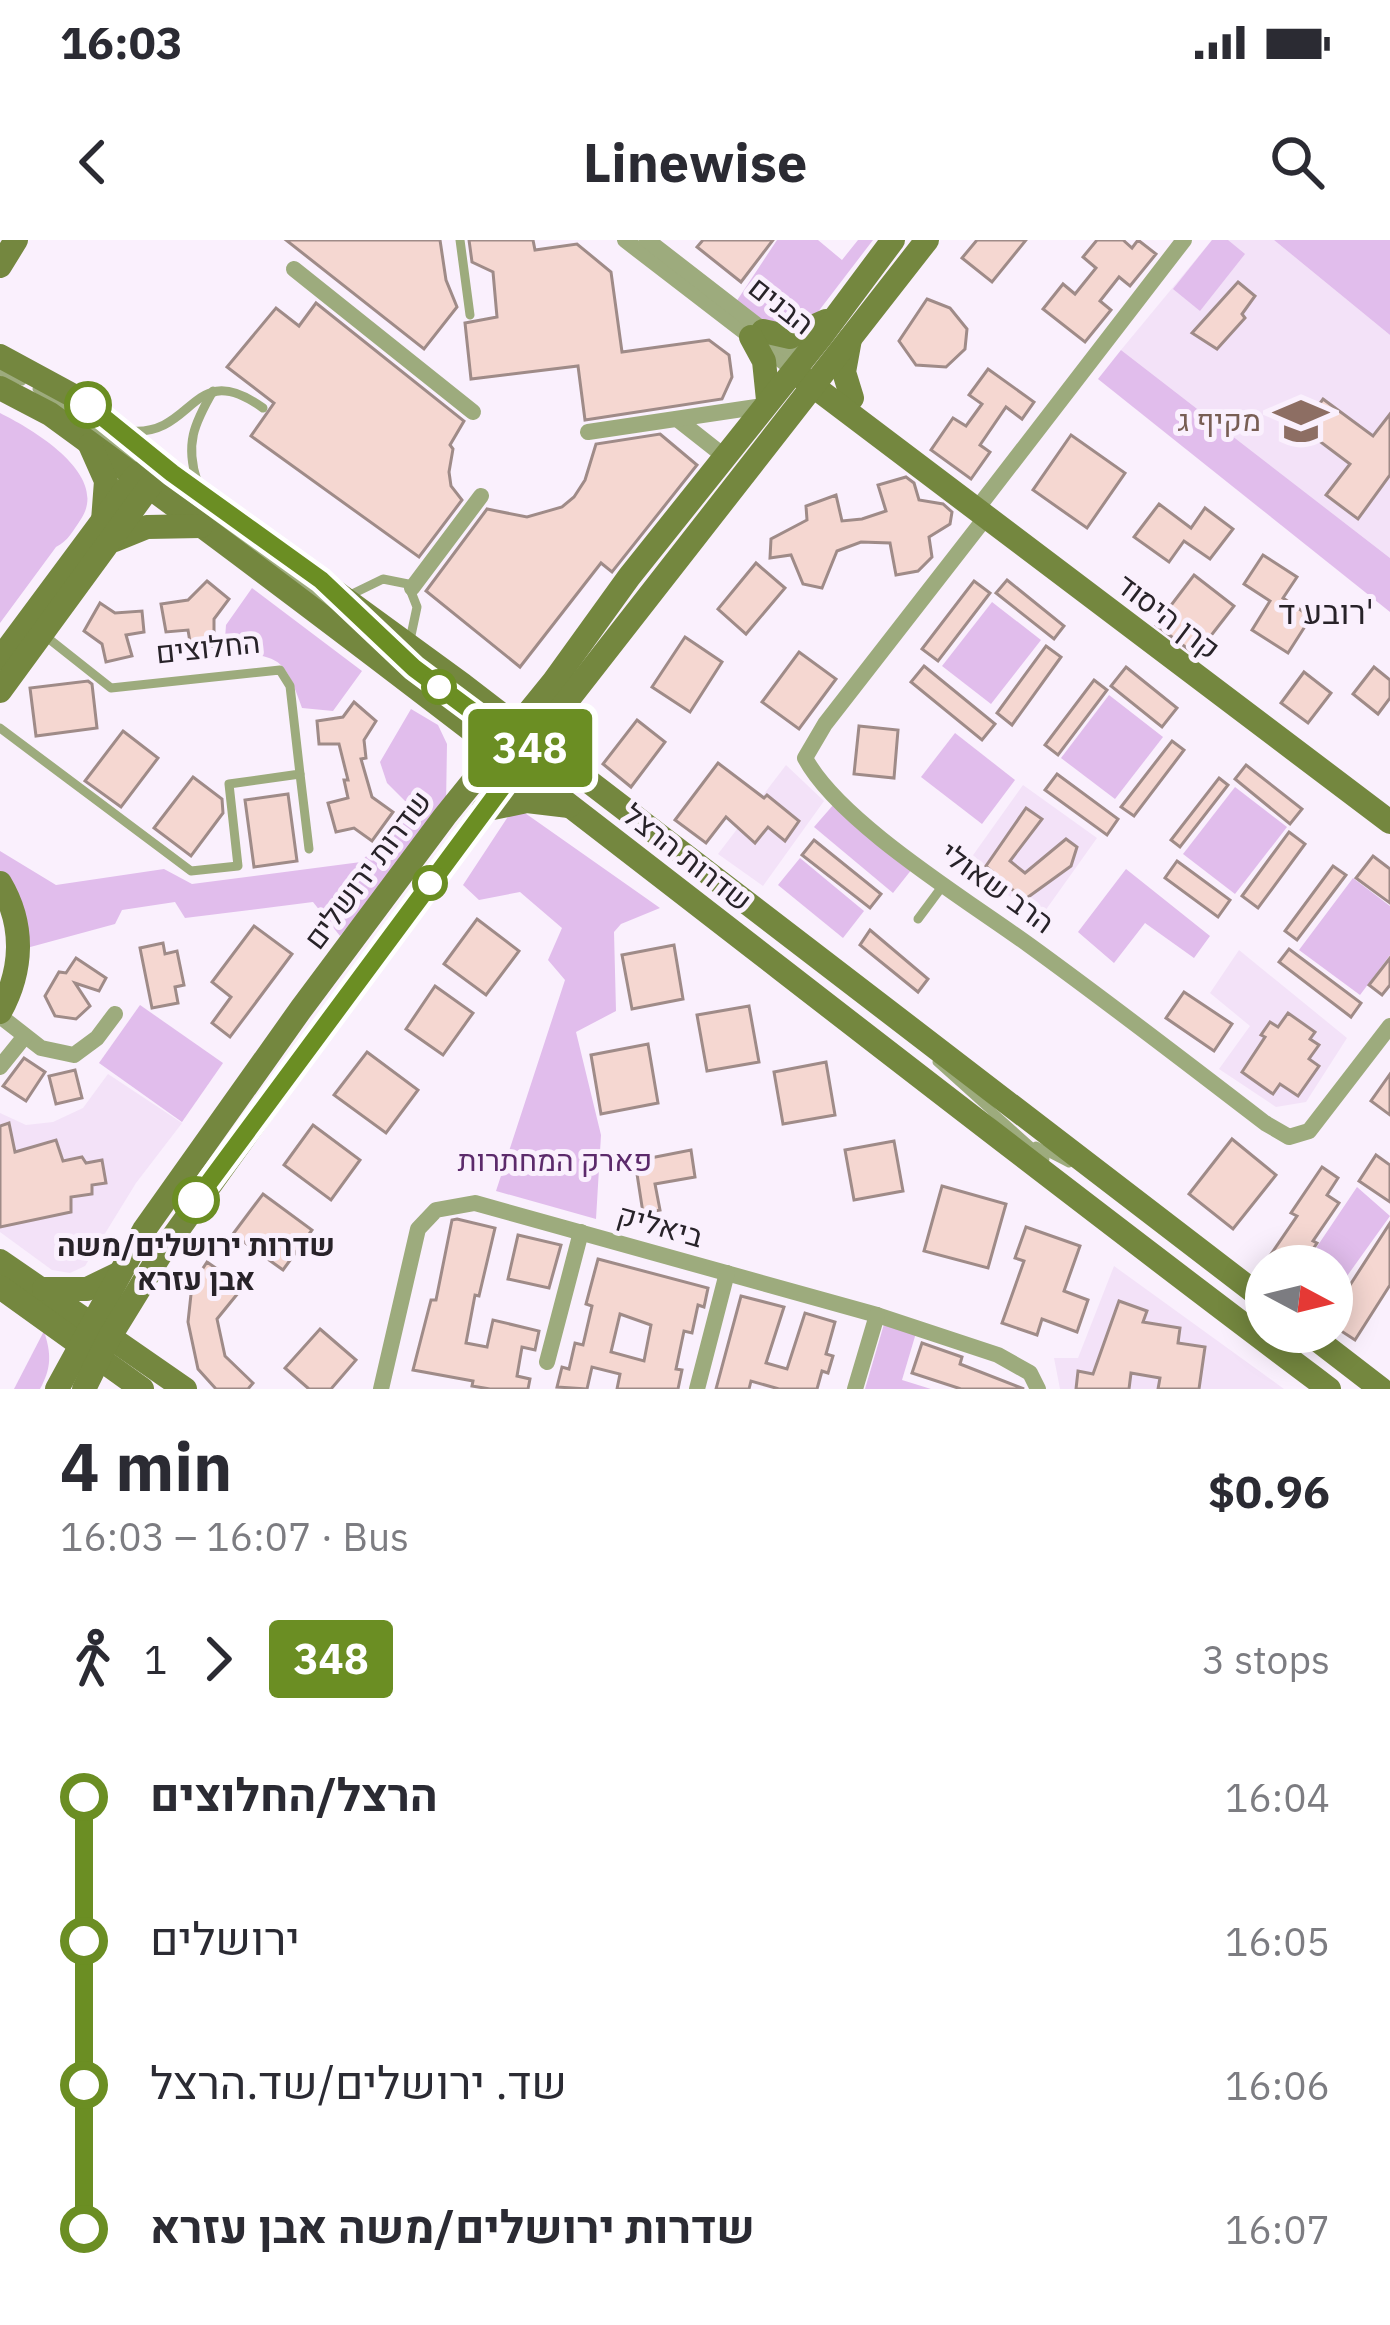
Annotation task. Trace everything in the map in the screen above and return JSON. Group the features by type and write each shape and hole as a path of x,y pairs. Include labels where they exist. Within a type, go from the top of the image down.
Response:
{"main road":[{"path":"0,266 16,240"},
{"name":"שדרות ירושלים","path":"848,320 893,240"},
{"name":"שדרות ירושלים","path":"56,1389 94,1342 176,1181 445,816 519,746 779,429 808,372 848,320 928,240"},
{"path":"765,403 764,362 757,334 790,337 848,320 844,372 849,404 814,412 779,429"},
{"name":"שדרות הרצל","path":"0,356 68,391 116,428 150,475 201,526 449,712 519,746 722,885 1245,1285"},
{"name":"שדרות ירושלים","path":"128,1282 196,1200 483,810 554,681 765,403 808,372"},
{"name":"קרן היסוד","path":"808,372 910,460 1390,822"},
{"name":"שדרות הרצל","path":"0,388 50,414 89,443 150,475 201,494 345,598 412,657 463,685 571,806 1330,1389"},
{"path":"0,691 43,635 107,532 106,481 89,443"},
{"path":"0,659 150,475"},
{"path":"107,532 201,526"},
{"path":"463,685 491,696 514,698 554,681"},
{"path":"445,816 467,769 463,739 449,712"},
{"path":"483,810 527,801 571,806"},
{"path":"0,883 13,908 19,940 14,987 0,1014"},
{"path":"0,1261 36,1287 94,1342 144,1376 185,1389"},
{"path":"36,1287 70,1292 128,1282 144,1376"},
{"path":"0,1287 50,1326 94,1342"},
{"path":"50,1326 57,1357 56,1389"},
{"name":"שדרות ירושלים","path":"84,1389 94,1342"},
{"path":"1325,1353 1348,1379 1379,1389"}],"street":[{"name":"הבנים","path":"625,240 808,372"},
{"name":"הבנים","path":"647,240 757,334"},
{"path":"981,513 1184,240"},
{"path":"294,269 473,412"},
{"path":"588,432 765,403"},
{"path":"677,419 724,456"},
{"path":"412,589 481,496"},
{"name":"הרב שאולי","path":"981,513 805,758 834,799 1289,1137 1310,1131 1390,1026"},
{"path":"0,1014 41,1048 74,1055 97,1038 115,1015"},
{"path":"0,1067 25,1036"},
{"name":"ביאליק","path":"380,1389 418,1228 436,1210 476,1203 877,1315 998,1355 1030,1372 1038,1389"},
{"path":"547,1362 580,1232"},
{"path":"697,1389 728,1273"},
{"path":"855,1389 877,1315"}],"lane":[{"path":"460,240 470,315"},
{"path":"0,371 79,416 150,475 412,657"},
{"path":"201,494 190,458 190,436 213,391"},
{"path":"116,428 142,432 163,428 213,391 238,392 263,408"},
{"path":"345,598 383,579 400,580 412,589 417,607 412,657"},
{"path":"321,580 712,915"},
{"name":"החלוצים","path":"43,635 111,688 284,672 290,686 300,774"},
{"path":"0,728 191,871 238,866 230,784 300,774 309,850"},
{"path":"918,919 944,884"},
{"path":"886,1011 970,1096 1027,1141 1103,1219"},
{"path":"868,1037 970,1096"},
{"path":"1027,1141 1121,1191"},
{"path":"1291,1360 1348,1379"}],"shaded area":[{"name":"מקיף ג","path":"1212,240 1274,240 1390,335 1390,558 1121,350"},
{"path":"786,765 824,801 763,886 718,854"},
{"path":"1023,785 1097,838 1040,918 966,865"},
{"path":"1239,950 1347,1038 1306,1102 1276,1107 1219,1069 1250,1026 1210,993"},
{"path":"108,1074 182,1123 136,1183 85,1266 70,1273 52,1270 0,1232 0,1113 26,1125 53,1122 83,1108"},
{"path":"1114,1266 1284,1389 1060,1389 1054,1358 1078,1358"}],"green space":[{"path":"777,240 818,240 842,260 858,240 873,240 808,325 771,327 736,302"},
{"path":"1212,240 1228,240 1245,254 1200,311 1173,289"},
{"path":"1274,240 1390,240 1390,335"},
{"path":"1121,350 1390,558 1390,612 1098,379"},
{"path":"0,413 64,456 85,486 87,503 73,532 56,547 0,623"},
{"path":"252,588 362,671 333,711 302,708 290,678 277,662 224,653 226,625"},
{"path":"992,602 1041,640 991,704 942,666"},
{"path":"1109,695 1163,737 1115,799 1061,758"},
{"path":"411,709 438,725 447,744 446,805 340,936 313,902 185,918 175,902 122,910 115,924 23,949 0,874 0,851 56,885 164,869 192,884 361,862 410,806 387,783 380,762"},
{"path":"955,733 1015,780 982,824 921,777"},
{"path":"1235,787 1287,827 1235,894 1183,854"},
{"path":"834,804 912,869 893,893 814,827"},
{"name":"פארק המחתרות","path":"515,806 660,908 621,924 614,932 616,1011 576,1032 601,1135 596,1219 496,1191 565,980 548,960 562,928 520,892 479,900 463,885"},
{"path":"800,858 864,911 843,938 778,885"},
{"path":"1126,869 1210,936 1194,958 1145,923 1114,963 1078,932"},
{"path":"1353,878 1390,906 1390,955 1360,995 1299,950"},
{"path":"140,1005 223,1063 182,1122 99,1063"},
{"path":"1357,1187 1390,1216 1353,1268 1353,1245 1318,1245"},
{"path":"884,1324 916,1333 902,1380 931,1389 865,1389"},
{"path":"44,1331 49,1360 40,1389 14,1389"}],"building":[{"path":"286,240 440,240 446,280 457,307 424,349"},
{"path":"469,240 533,240 535,250 577,244 611,272 622,352 709,340 729,355 732,377 722,399 585,420 578,366 471,379 465,323 497,317 493,272 472,262"},
{"path":"703,240 773,240 741,282 697,247"},
{"path":"977,240 1026,240 992,282 962,258"},
{"path":"1097,240 1123,240 1132,248 1138,240 1156,254 1130,286 1119,277 1100,301 1111,310 1085,342 1043,309 1063,284 1075,294 1096,268 1083,257"},
{"path":"1238,282 1255,296 1242,314 1245,318 1217,349 1192,333"},
{"path":"927,299 950,308 967,329 965,349 946,367 916,365 899,341"},
{"path":"316,303 464,421 450,445 449,472 451,486 462,500 419,557 251,436 274,403 227,367 276,308 299,326"},
{"path":"988,369 1034,402 1022,419 1006,407 980,445 990,452 971,479 931,450 953,418 966,426 982,404 969,395"},
{"path":"1323,399 1373,436 1390,414 1390,475 1358,519 1326,495 1350,464 1302,428"},
{"path":"660,434 697,465 612,572 601,563 520,667 426,591 487,509 527,517 562,507 585,480 596,444"},
{"path":"1071,435 1125,473 1087,528 1033,490"},
{"path":"906,477 914,483 919,500 943,504 952,512 950,524 929,537 932,557 918,571 896,575 890,543 861,542 837,551 822,588 803,584 791,555 770,558 771,539 807,520 806,506 836,495 842,521 862,519 886,511 878,485"},
{"path":"1159,504 1191,528 1205,508 1233,529 1210,559 1184,541 1169,562 1134,537"},
{"path":"1263,555 1297,577 1283,598 1311,617 1288,653 1252,630 1270,601 1244,584"},
{"path":"756,563 785,588 746,634 718,609"},
{"path":"1194,575 1234,606 1196,655 1156,625"},
{"path":"1007,580 1064,626 1054,639 996,593"},
{"path":"207,581 229,599 214,619 214,646 191,648 188,630 166,632 161,604 188,600"},
{"path":"974,581 990,593 938,661 922,649"},
{"path":"100,603 115,613 142,611 144,632 126,635 132,656 106,662 102,644 84,631"},
{"path":"685,637 722,662 690,712 652,687"},
{"path":"1046,646 1061,657 1012,725 997,713"},
{"path":"799,652 836,679 799,729 762,702"},
{"path":"924,666 995,724 982,740 911,682"},
{"path":"1126,667 1177,708 1162,727 1111,686"},
{"path":"1374,667 1390,680 1390,698 1378,714 1353,694"},
{"path":"1304,672 1331,693 1308,723 1281,703"},
{"path":"1094,680 1107,690 1058,755 1045,745"},
{"path":"88,681 97,728 36,736 30,688"},
{"path":"354,702 376,721 364,740 366,758 361,759 372,797 393,812 372,841 354,828 336,832 328,803 348,798 344,780 348,780 339,744 319,744 317,721 343,717"},
{"path":"637,720 665,742 631,787 603,764"},
{"path":"859,726 898,730 894,778 854,774"},
{"path":"123,731 158,758 121,807 85,781"},
{"path":"1172,741 1184,750 1134,816 1121,807"},
{"path":"718,763 799,821 785,841 768,827 755,843 726,817 706,843 675,820"},
{"path":"1246,765 1302,809 1290,824 1235,779"},
{"path":"1057,774 1118,819 1107,835 1045,790"},
{"path":"193,777 222,799 223,813 191,856 154,828"},
{"path":"1219,778 1228,785 1180,847 1171,840"},
{"path":"288,794 297,861 254,867 245,800"},
{"path":"1026,808 1042,819 1010,861 1025,873 1066,839 1077,847 1071,866 1024,900 986,866"},
{"path":"1289,832 1305,844 1258,908 1242,896"},
{"path":"814,840 881,894 870,908 802,855"},
{"path":"1373,856 1390,869 1390,903 1356,878"},
{"path":"1177,861 1230,900 1218,917 1165,878"},
{"path":"1333,866 1346,875 1297,940 1285,931"},
{"path":"477,919 519,951 486,995 444,964"},
{"path":"254,926 292,954 230,1037 212,1023 231,997 212,982"},
{"path":"870,930 928,979 918,992 860,945"},
{"path":"163,943 165,954 177,951 184,985 175,987 178,1003 152,1008 140,948"},
{"path":"674,945 683,999 632,1009 622,955"},
{"path":"1289,949 1361,1003 1351,1017 1279,962"},
{"path":"76,958 106,978 99,991 75,983 90,1006 76,1019 55,1016 45,996 59,972 66,973"},
{"path":"1390,958 1390,985 1382,995 1369,985"},
{"path":"435,986 473,1013 443,1055 406,1029"},
{"path":"1184,992 1232,1024 1214,1051 1166,1018"},
{"path":"749,1006 759,1062 707,1071 697,1015"},
{"path":"1288,1013 1315,1032 1310,1039 1319,1045 1309,1059 1319,1066 1298,1096 1280,1084 1273,1094 1242,1072 1270,1022 1278,1027"},
{"path":"648,1044 658,1103 601,1114 591,1055"},
{"path":"367,1052 418,1090 386,1133 334,1095"},
{"path":"24,1058 45,1072 26,1101 3,1086"},
{"path":"826,1062 835,1115 783,1124 774,1072"},
{"path":"75,1070 82,1098 56,1104 49,1076"},
{"path":"1390,1074 1390,1115 1371,1101"},
{"path":"9,1123 15,1152 56,1140 63,1161 102,1160 106,1183 92,1185 92,1194 71,1197 71,1212 0,1227 0,1126"},
{"path":"313,1125 360,1160 331,1200 284,1165"},
{"path":"1232,1139 1276,1175 1233,1229 1189,1194"},
{"path":"894,1141 903,1191 854,1200 845,1150"},
{"path":"691,1150 695,1177 655,1184 660,1210 643,1213 635,1161"},
{"path":"1376,1155 1390,1165 1390,1202 1359,1181"},
{"path":"1322,1167 1338,1178 1327,1195 1339,1203 1313,1241 1316,1245 1277,1245 1297,1216 1291,1213"},
{"path":"942,1186 1006,1204 988,1268 924,1251"},
{"path":"263,1194 312,1230 283,1270 233,1234"},
{"path":"452,1220 495,1228 466,1343 487,1347 493,1320 539,1331 535,1350 522,1347 517,1376 530,1379 528,1389 490,1389 472,1386 473,1381 413,1370 431,1300 436,1300"},
{"path":"1390,1223 1390,1285 1355,1340 1353,1280"},
{"path":"1026,1227 1080,1246 1064,1291 1088,1300 1077,1332 1042,1319 1037,1335 1002,1323 1024,1261 1015,1258"},
{"path":"518,1235 561,1245 549,1288 508,1279"},
{"path":"598,1259 708,1288 704,1307 698,1305 692,1333 684,1331 676,1369 682,1370 678,1389 617,1389 620,1374 592,1367 587,1389 557,1387 562,1367 569,1369 575,1343 583,1345 592,1306 586,1304","holes":["620,1314 651,1325 644,1361 611,1352"]},
{"path":"207,1262 243,1287 217,1319 225,1356 253,1383 248,1389 216,1389 198,1369 188,1322 192,1285"},
{"path":"741,1296 784,1307 766,1363 787,1369 805,1313 835,1322 826,1354 833,1356 817,1389 779,1389 751,1381 749,1389 716,1389"},
{"path":"1119,1301 1147,1311 1143,1322 1180,1328 1178,1343 1205,1347 1199,1389 1158,1389 1160,1378 1131,1373 1129,1389 1076,1389 1078,1371 1093,1374"},
{"path":"320,1329 356,1360 331,1389 309,1389 285,1368"},
{"path":"922,1343 962,1357 960,1364 1024,1389 961,1389 912,1373"}],"bus line":[{"name":"348","path":"88,405 172,473 321,580 414,668 508,738 531,748 196,1200"}],"place":[{"name":"מקיף ג","path":"1301,421"},
{"name":"שדרות ירושלים/משה אבן עזרא","path":"196,1200"}],"district":[{"name":"רובע ד'","path":"1326,612"}]}
